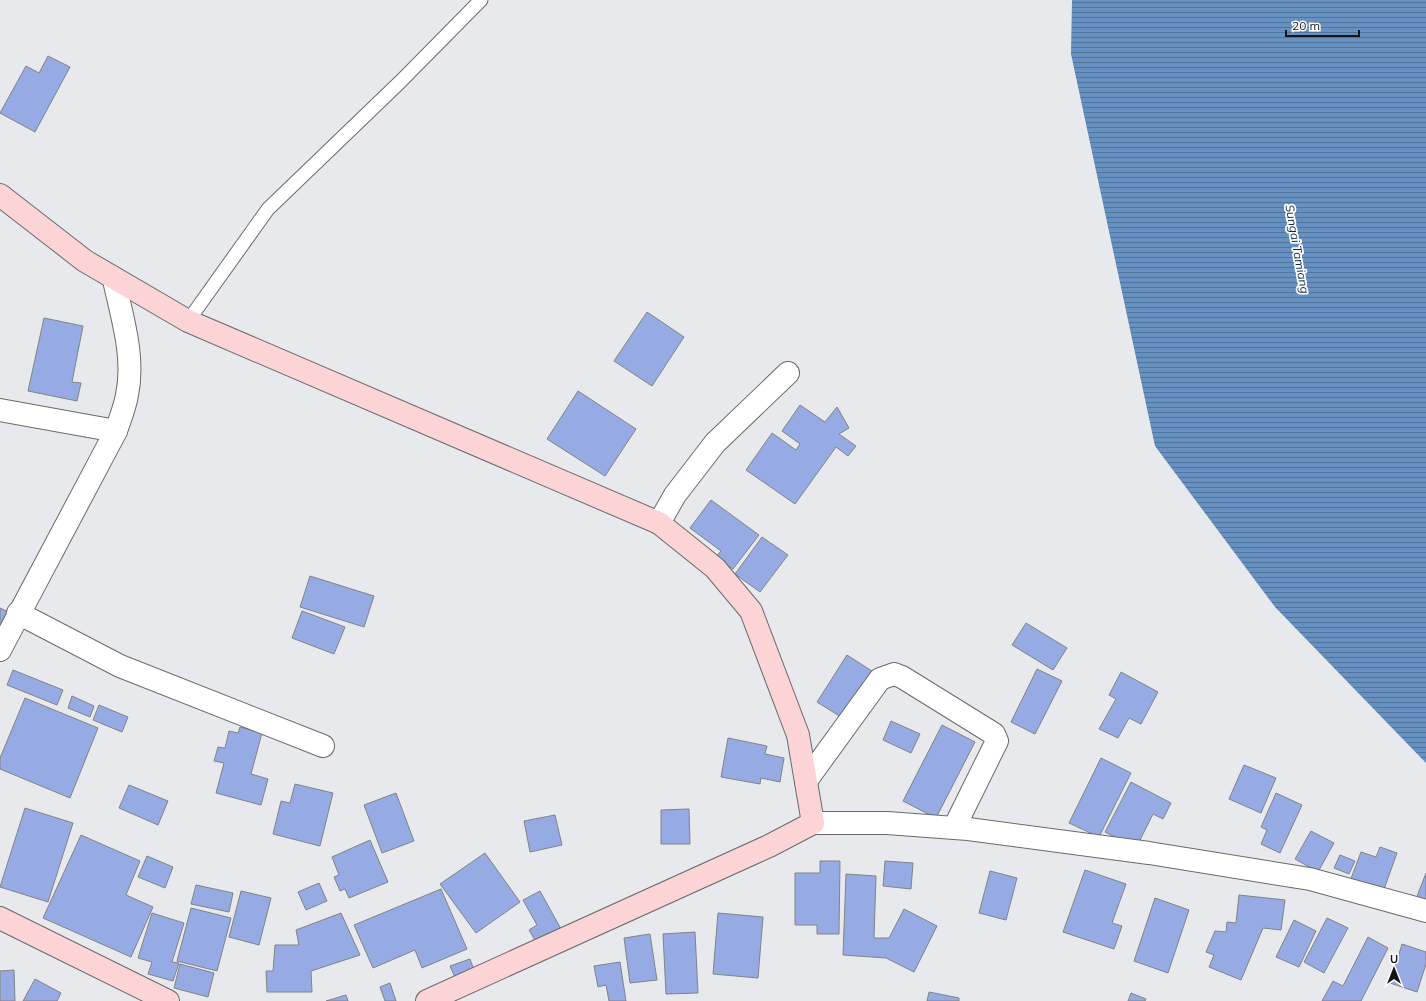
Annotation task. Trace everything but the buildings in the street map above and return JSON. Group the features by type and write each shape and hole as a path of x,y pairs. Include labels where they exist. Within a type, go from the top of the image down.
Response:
{"street":[{"path":"0,196 85,261 114,280 188,321 659,523 715,568 751,611 798,735 813,823"},
{"path":"0,650 18,613 116,431 127,395 129,373 128,349 114,280"},
{"path":"659,523 675,495 715,443 788,373"},
{"path":"0,410 116,431"},
{"path":"18,613 120,666 323,746"},
{"path":"806,781 880,679 894,674 902,677 994,734 996,737 997,742 954,828"},
{"path":"427,1001 769,846 813,823 887,822 954,828 1149,853 1310,879 1426,911"},
{"path":"0,918 168,1001"}],"lane":[{"path":"188,321 268,209 400,82 481,0"}],"water":[{"name":"Sungai Tamiang","path":"1072,0 1426,0 1426,763 1275,607 1155,446 1071,54"}]}
